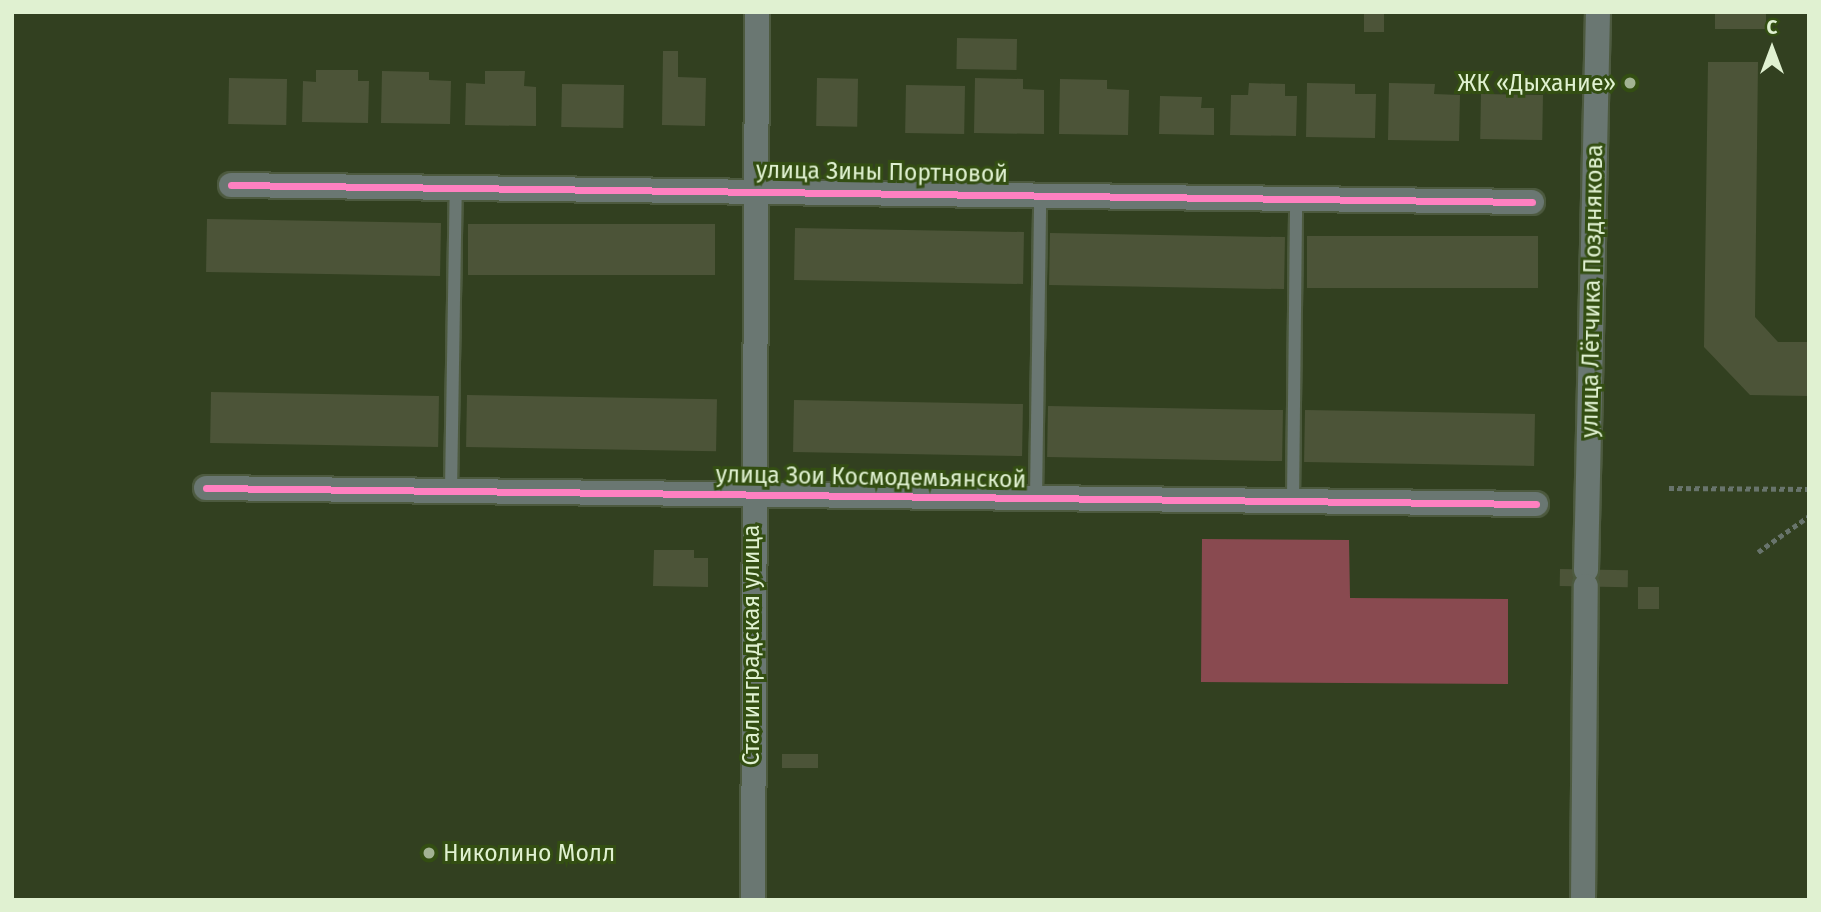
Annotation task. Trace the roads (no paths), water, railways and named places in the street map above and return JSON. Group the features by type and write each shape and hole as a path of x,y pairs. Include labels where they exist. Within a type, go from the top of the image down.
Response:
{"street":[{"name":"Сталинградская улица","path":"753,900 751,494 757,12"},
{"name":"улица Лётчика Позднякова","path":"1583,900 1586,578 1598,12"},
{"name":"улица Зины Портновой","path":"231,185 753,189 1532,202"},
{"name":"улица Зои Космодемьянской","path":"206,488 1536,504"}],"lane":[{"path":"451,491 456,187"},
{"path":"1036,498 1040,194"},
{"path":"1293,501 1296,199"}],"place":[{"name":"ЖК «Дыхание»","path":"1630,83"},
{"name":"Николино Молл","path":"429,853"}]}
